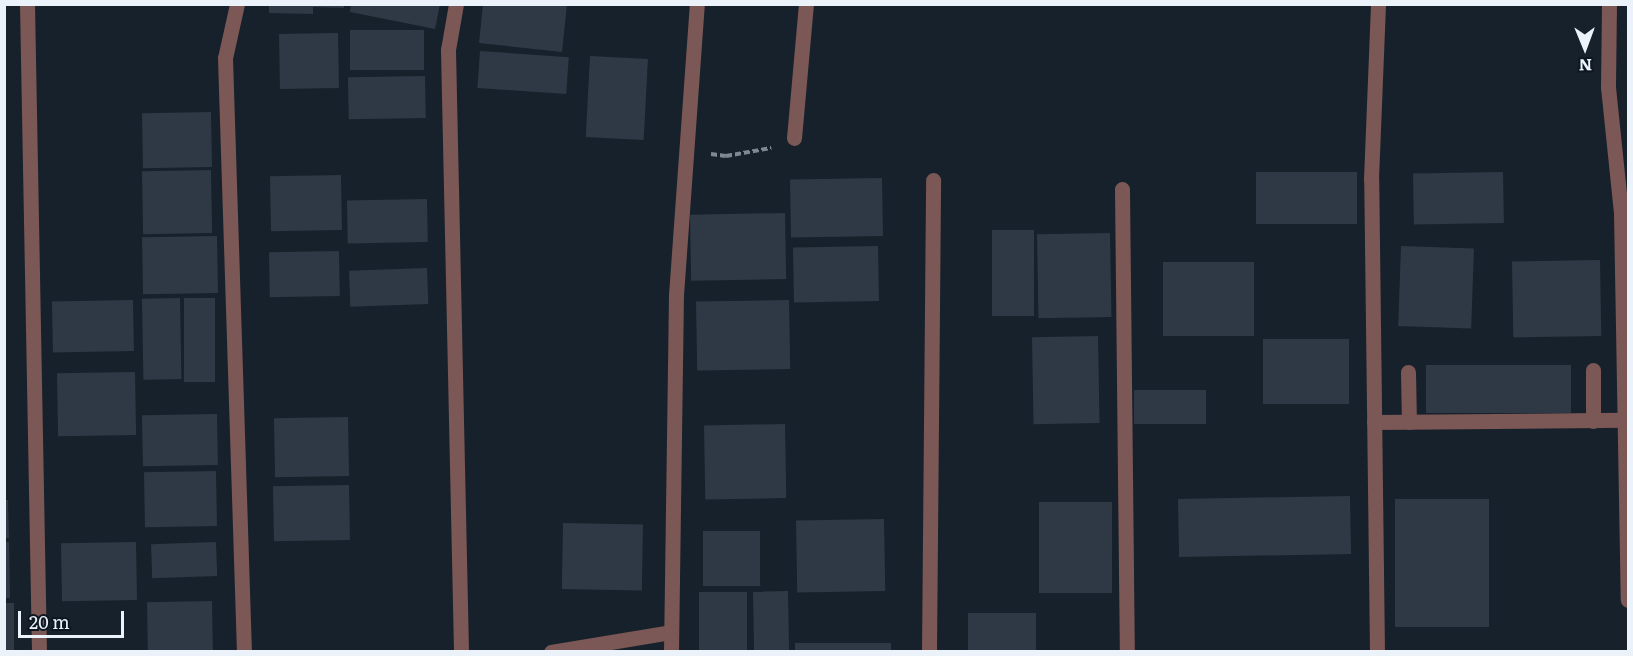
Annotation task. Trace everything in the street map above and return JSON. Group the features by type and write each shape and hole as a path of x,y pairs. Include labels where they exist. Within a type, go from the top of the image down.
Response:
{"street":[{"path":"27,4 39,651"},
{"path":"237,4 225,58 244,651"},
{"path":"456,4 448,50 461,651"},
{"path":"671,651 676,295 697,4"},
{"path":"794,138 806,4"},
{"path":"1377,651 1371,179 1378,4"},
{"path":"1609,4 1608,87 1621,213 1629,600"},
{"path":"930,651 933,180"},
{"path":"1122,189 1127,651"},
{"path":"1593,370 1593,421"},
{"path":"1408,372 1408,422"},
{"path":"1374,422 1625,420"},
{"path":"551,651 670,632"}],"path":[{"path":"686,152 726,156 765,150 794,138"}],"building":[{"path":"269,4 344,4 344,8 313,7 313,14 269,13"},
{"path":"351,4 440,4 435,29 350,12"},
{"path":"483,4 567,4 562,52 479,43"},
{"path":"350,30 424,30 424,70 350,70"},
{"path":"338,33 339,88 280,89 279,34"},
{"path":"480,51 569,57 566,94 477,88"},
{"path":"590,56 648,59 644,140 586,137"},
{"path":"425,76 426,118 349,119 348,77"},
{"path":"211,112 212,167 143,168 142,113"},
{"path":"211,170 212,233 143,234 142,171"},
{"path":"1256,172 1357,172 1357,224 1256,224"},
{"path":"1503,172 1504,223 1414,225 1413,174"},
{"path":"341,175 342,230 271,231 270,176"},
{"path":"882,178 883,236 791,238 790,180"},
{"path":"427,199 428,242 348,243 347,200"},
{"path":"785,213 786,279 691,281 690,215"},
{"path":"992,230 1034,230 1034,316 992,316"},
{"path":"1110,233 1111,317 1038,318 1037,234"},
{"path":"217,236 218,293 143,294 142,237"},
{"path":"878,246 879,301 794,302 793,247"},
{"path":"1401,246 1474,249 1471,328 1398,326"},
{"path":"339,251 340,296 270,297 269,252"},
{"path":"1600,260 1601,336 1513,338 1512,262"},
{"path":"1163,262 1254,262 1254,336 1163,336"},
{"path":"427,268 428,304 350,307 349,271"},
{"path":"180,298 181,379 143,380 142,299"},
{"path":"184,298 215,298 215,382 184,382"},
{"path":"133,300 134,351 53,352 52,301"},
{"path":"789,300 790,369 697,371 696,302"},
{"path":"1098,336 1100,423 1034,424 1032,337"},
{"path":"1263,339 1349,339 1349,404 1263,404"},
{"path":"1426,365 1571,365 1571,413 1426,413"},
{"path":"135,372 136,435 58,436 57,373"},
{"path":"1134,390 1206,390 1206,424 1134,424"},
{"path":"217,414 218,465 143,466 142,415"},
{"path":"348,417 349,476 275,477 274,418"},
{"path":"785,424 786,498 705,499 704,425"},
{"path":"216,471 217,526 145,527 144,472"},
{"path":"349,485 350,540 274,541 273,486"},
{"path":"1350,496 1351,554 1179,557 1178,499"},
{"path":"1395,499 1489,499 1489,627 1395,627"},
{"path":"4,500 8,500 9,538 4,538"},
{"path":"1039,502 1112,502 1112,593 1039,593"},
{"path":"884,519 885,591 797,593 796,521"},
{"path":"563,523 643,524 642,590 562,589"},
{"path":"703,531 760,531 760,586 703,586"},
{"path":"4,542 9,542 10,598 4,598"},
{"path":"136,542 137,600 62,601 61,543"},
{"path":"216,542 217,576 152,578 151,544"},
{"path":"788,591 789,652 754,652 753,592"},
{"path":"699,592 747,592 747,652 699,652"},
{"path":"212,601 213,652 148,652 147,602"},
{"path":"4,603 14,603 14,652 4,652"},
{"path":"968,613 1036,613 1036,652 968,652"},
{"path":"795,643 891,643 891,652 795,652"}]}
